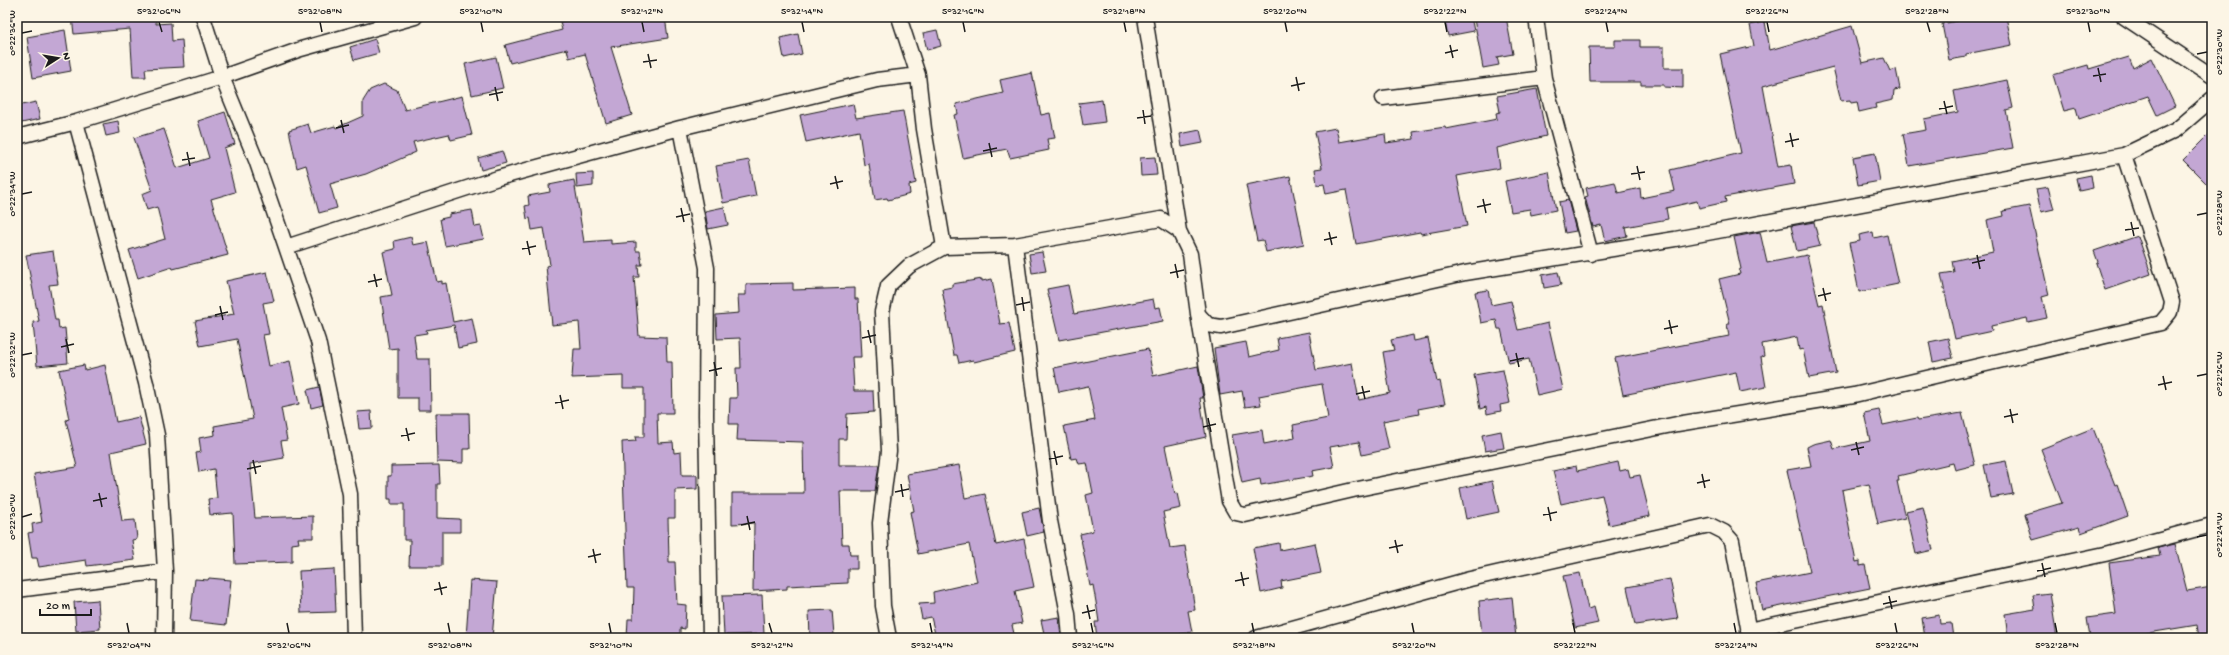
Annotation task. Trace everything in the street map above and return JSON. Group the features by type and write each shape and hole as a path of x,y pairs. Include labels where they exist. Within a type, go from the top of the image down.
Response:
{"street":[{"path":"203,17 222,77 256,160 318,341 350,494 354,638"},
{"path":"17,137 76,122 222,77 301,49 415,17"},
{"path":"899,17 918,75 924,129 944,247"},
{"path":"1145,17 1179,230 1190,254 1198,314 1229,502 1236,513 1245,515 1353,490 1677,424 1854,395 2161,322 2170,312 2172,302 2124,155"},
{"path":"1536,17 1544,78 1591,254"},
{"path":"2124,17 2212,76"},
{"path":"286,248 498,178 680,128 877,80 918,75"},
{"path":"1383,98 1544,78"},
{"path":"1198,314 1208,325 1221,327 1465,273 1591,254 1854,207 2124,155 2176,130 2212,99"},
{"path":"76,122 146,383 157,435 165,571 164,638"},
{"path":"680,128 707,268 706,415 710,638"},
{"path":"889,638 883,606 880,523 889,451 882,312 888,286 909,266 944,247 1015,245 1161,219 1179,230"},
{"path":"1015,245 1049,513 1068,614 1070,638"},
{"path":"1256,638 1470,579 1710,525 1724,532 1732,542 1749,634 2105,554 2212,525"},
{"path":"17,590 165,571"}],"building":[{"path":"72,17 156,17 156,24 171,23 172,41 182,40 184,67 145,69 146,77 133,77 130,29 74,34"},
{"path":"571,17 606,17 606,19 622,17 665,17 668,38 611,47 632,115 606,123 585,54 569,58 567,49 510,63 505,45 562,30 560,22 571,19"},
{"path":"1444,17 1471,17 1474,31 1448,36"},
{"path":"1484,17 1506,17 1513,54 1497,57 1499,65 1483,68 1474,19"},
{"path":"1975,17 2006,17 2012,45 1966,54 1966,57 1949,60 1942,24"},
{"path":"1765,22 1770,50 1852,26 1862,63 1884,58 1890,71 1896,69 1900,89 1894,90 1893,100 1875,104 1876,108 1859,112 1857,102 1851,103 1850,100 1841,101 1833,67 1763,86 1778,167 1791,165 1794,184 1725,197 1726,202 1699,208 1697,201 1666,208 1668,219 1625,227 1627,236 1605,241 1601,225 1593,227 1585,197 1588,196 1586,188 1615,182 1618,193 1640,188 1641,198 1675,191 1670,170 1741,153 1720,54 1754,46 1750,25"},
{"path":"65,30 71,71 33,78 27,37"},
{"path":"937,30 941,46 927,50 923,33"},
{"path":"798,34 802,54 784,58 780,38"},
{"path":"375,39 379,53 354,60 350,47"},
{"path":"1615,40 1640,40 1640,47 1664,47 1664,68 1683,68 1683,88 1664,87 1664,85 1641,85 1641,82 1590,82 1589,47 1615,47"},
{"path":"496,57 503,88 472,95 465,64"},
{"path":"2129,57 2133,68 2152,58 2175,106 2157,115 2148,96 2079,119 2076,108 2064,111 2053,75 2088,65 2089,69"},
{"path":"1032,73 1041,115 1050,113 1055,138 1047,139 1049,150 1010,158 1007,149 963,158 954,115 958,114 956,104 1003,93 1000,80"},
{"path":"2007,80 2013,108 2006,110 2013,148 1909,166 1903,134 1926,130 1924,119 1958,112 1954,91"},
{"path":"384,84 397,90 405,110 462,96 472,135 451,140 449,134 413,142 416,152 366,174 330,184 337,208 319,213 306,165 297,168 289,130 308,124 311,133 335,126 336,128 363,116 363,101 370,90"},
{"path":"1537,89 1546,136 1497,148 1500,168 1457,176 1467,226 1421,234 1420,232 1356,244 1346,190 1326,194 1324,184 1317,185 1315,169 1322,168 1315,132 1336,128 1339,142 1385,134 1386,143 1414,139 1413,132 1445,127 1446,129 1497,119 1496,113 1500,112 1497,96"},
{"path":"1102,100 1105,122 1083,125 1079,103"},
{"path":"36,102 40,119 17,124 17,106"},
{"path":"853,104 856,118 903,111 916,183 909,185 910,194 888,200 887,198 875,200 869,164 864,165 859,131 806,142 800,115"},
{"path":"225,112 235,144 224,148 235,192 211,199 228,255 173,269 172,267 138,278 129,250 165,239 157,207 147,210 142,194 152,190 134,138 164,129 177,168 209,158 198,121"},
{"path":"118,121 120,133 106,136 103,124"},
{"path":"1200,130 1203,143 1182,147 1180,134"},
{"path":"2212,131 2212,189 2183,160"},
{"path":"502,151 506,163 481,170 478,158"},
{"path":"1875,153 1880,181 1858,185 1853,157"},
{"path":"1155,157 1157,175 1141,176 1140,158"},
{"path":"749,160 756,196 723,203 716,166"},
{"path":"1549,172 1556,210 1531,215 1530,209 1511,212 1505,181"},
{"path":"593,173 593,186 577,188 576,174"},
{"path":"2091,175 2093,188 2079,191 2076,178"},
{"path":"1290,176 1304,244 1266,252 1263,240 1257,241 1246,185"},
{"path":"574,180 584,242 611,240 611,244 636,242 636,251 640,251 642,265 638,265 639,277 634,277 639,336 666,337 667,362 672,362 673,413 657,413 658,443 673,442 674,453 681,452 682,475 697,475 697,489 675,490 675,518 668,518 669,562 675,562 677,604 686,605 685,629 680,628 680,638 627,638 628,619 633,619 634,588 627,588 622,442 636,441 635,437 644,437 644,388 623,388 623,376 572,378 574,349 581,349 579,322 552,325 546,266 550,265 544,228 532,230 530,218 527,219 525,206 529,205 528,196 550,192 549,185"},
{"path":"2048,187 2054,209 2041,212 2036,189"},
{"path":"1568,200 1576,231 1565,233 1559,202"},
{"path":"2029,206 2049,295 2042,297 2047,318 2028,322 2027,318 1991,326 1992,331 1955,339 1941,274 1954,272 1952,261 1993,252 1987,220 2004,216 2003,211"},
{"path":"724,207 728,225 708,229 705,211"},
{"path":"472,210 475,227 481,226 484,239 445,246 440,219 449,217 449,214"},
{"path":"1814,222 1820,246 1797,251 1791,226"},
{"path":"1760,232 1767,263 1807,255 1819,305 1823,304 1836,373 1809,378 1803,349 1799,350 1797,337 1762,344 1764,356 1761,357 1766,387 1740,392 1736,372 1623,395 1615,358 1729,336 1727,324 1730,324 1719,279 1740,274 1739,270 1741,269 1734,237"},
{"path":"1873,232 1874,238 1887,235 1898,284 1859,292 1849,243 1860,241 1859,235"},
{"path":"2138,236 2151,274 2105,290 2096,263 2098,262 2094,251"},
{"path":"411,237 413,245 428,242 437,282 442,281 442,284 446,283 453,322 472,318 477,344 458,348 454,325 426,330 427,333 414,335 417,359 430,359 431,410 418,410 418,398 398,398 398,348 389,349 381,297 392,295 383,252 395,249 394,241"},
{"path":"53,251 58,284 49,285 55,320 58,320 59,329 65,328 68,363 37,366 33,322 39,321 26,255"},
{"path":"1042,252 1046,271 1032,273 1029,254"},
{"path":"267,272 274,301 263,303 269,334 263,335 269,366 290,361 299,404 281,408 287,440 281,441 284,458 250,464 255,518 313,516 313,538 298,538 299,543 292,544 292,562 235,564 233,513 210,515 208,499 217,498 214,469 199,472 196,453 201,452 199,438 215,435 214,426 253,419 237,339 200,346 195,321 234,314 226,281"},
{"path":"1558,272 1561,285 1544,288 1542,275"},
{"path":"982,279 982,281 992,279 1000,324 1009,323 1015,352 974,362 973,360 959,363 957,355 954,355 942,289 952,287 952,284"},
{"path":"793,283 793,290 855,288 855,299 858,299 861,357 852,357 854,391 873,391 874,412 847,414 846,439 839,439 839,465 879,465 875,491 840,491 842,544 849,544 850,555 857,555 857,569 848,569 848,583 787,586 787,589 753,591 754,523 732,524 732,493 804,493 803,442 737,440 738,424 729,424 730,398 737,398 736,368 741,368 740,338 717,339 716,315 739,313 738,295 746,295 746,284"},
{"path":"1068,285 1074,314 1153,299 1155,308 1160,307 1163,321 1059,340 1047,289"},
{"path":"1488,290 1491,305 1511,301 1518,330 1548,323 1563,389 1537,395 1529,359 1509,363 1501,329 1498,329 1496,320 1481,323 1475,292"},
{"path":"1309,332 1316,370 1352,363 1359,400 1390,393 1383,352 1394,350 1391,340 1413,335 1414,341 1428,338 1437,382 1440,381 1445,404 1418,409 1419,414 1383,421 1389,449 1362,455 1359,442 1330,447 1334,467 1312,471 1313,476 1261,485 1260,479 1242,483 1232,435 1262,430 1264,444 1295,438 1293,425 1328,418 1322,384 1259,396 1261,405 1245,407 1242,391 1220,395 1214,348 1246,342 1249,357 1279,350 1277,338"},
{"path":"1948,338 1953,358 1933,362 1929,342"},
{"path":"1148,349 1153,376 1198,366 1203,398 1200,398 1206,437 1165,446 1175,494 1178,493 1181,508 1163,512 1170,548 1185,546 1195,610 1188,611 1192,632 1176,635 1177,638 1097,638 1095,622 1099,622 1096,602 1093,585 1090,586 1080,534 1093,531 1086,495 1093,493 1087,463 1079,464 1077,458 1071,459 1064,426 1095,420 1088,386 1059,392 1054,368"},
{"path":"84,365 85,370 105,365 116,422 139,417 146,444 111,452 122,521 135,520 137,539 132,540 135,560 87,566 86,560 39,567 37,558 32,558 28,533 33,532 32,524 42,522 34,474 77,467 66,420 69,419 59,370"},
{"path":"1503,370 1510,403 1500,405 1501,411 1487,414 1486,407 1480,409 1474,375"},
{"path":"319,387 323,405 311,408 307,390"},
{"path":"1879,410 1883,425 1917,418 1918,420 1962,413 1975,465 1955,470 1953,463 1898,476 1899,481 1897,481 1905,518 1878,524 1869,484 1842,490 1856,562 1860,561 1860,566 1865,565 1870,588 1762,610 1756,583 1810,572 1787,470 1811,466 1807,447 1813,444 1831,440 1834,449 1870,441 1864,413"},
{"path":"371,411 372,428 359,429 357,412"},
{"path":"436,413 469,413 470,449 463,449 463,463 437,462"},
{"path":"2093,428 2115,485 2117,484 2128,516 2081,533 2079,527 2033,540 2025,514 2062,503 2041,449"},
{"path":"1501,431 1504,448 1485,451 1482,435"},
{"path":"2006,461 2013,494 1991,498 1984,465"},
{"path":"1618,462 1620,471 1628,469 1630,477 1640,475 1650,516 1609,525 1602,495 1561,504 1553,471 1576,466 1577,471"},
{"path":"439,465 440,484 437,484 437,518 460,519 460,532 442,532 442,566 409,566 410,540 404,540 404,504 391,504 391,499 388,499 388,476 391,476 391,466"},
{"path":"959,465 965,498 985,494 996,545 1024,539 1034,587 1015,591 1022,623 1012,625 1015,638 936,638 931,617 922,619 919,604 934,603 933,592 977,582 969,544 918,554 910,512 914,511 907,474"},
{"path":"1492,481 1499,512 1466,519 1460,488"},
{"path":"1923,507 1933,550 1916,554 1906,511"},
{"path":"1039,508 1044,532 1027,536 1022,512"},
{"path":"1279,543 1280,550 1315,543 1321,573 1281,581 1282,588 1261,593 1253,548"},
{"path":"2175,544 2187,591 2212,587 2212,638 2199,638 2197,625 2118,638 2090,638 2087,618 2116,614 2109,563 2160,556 2158,548"},
{"path":"334,569 336,612 301,613 299,571"},
{"path":"1580,573 1588,609 1594,607 1598,623 1575,628 1563,576"},
{"path":"209,578 231,580 226,625 190,621 195,579 208,580"},
{"path":"1670,579 1678,619 1635,625 1627,587"},
{"path":"470,580 497,582 492,638 466,638"},
{"path":"2050,593 2057,638 2008,638 2005,614 2035,609 2033,595"},
{"path":"762,595 764,634 724,635 722,596"},
{"path":"1512,597 1516,638 1482,638 1479,601"},
{"path":"98,600 100,629 76,631 74,602"},
{"path":"832,610 834,635 810,637 809,611"},
{"path":"1939,615 1940,624 1951,623 1953,638 1925,638 1922,618"},
{"path":"1059,617 1061,638 1045,638 1041,620"}]}
